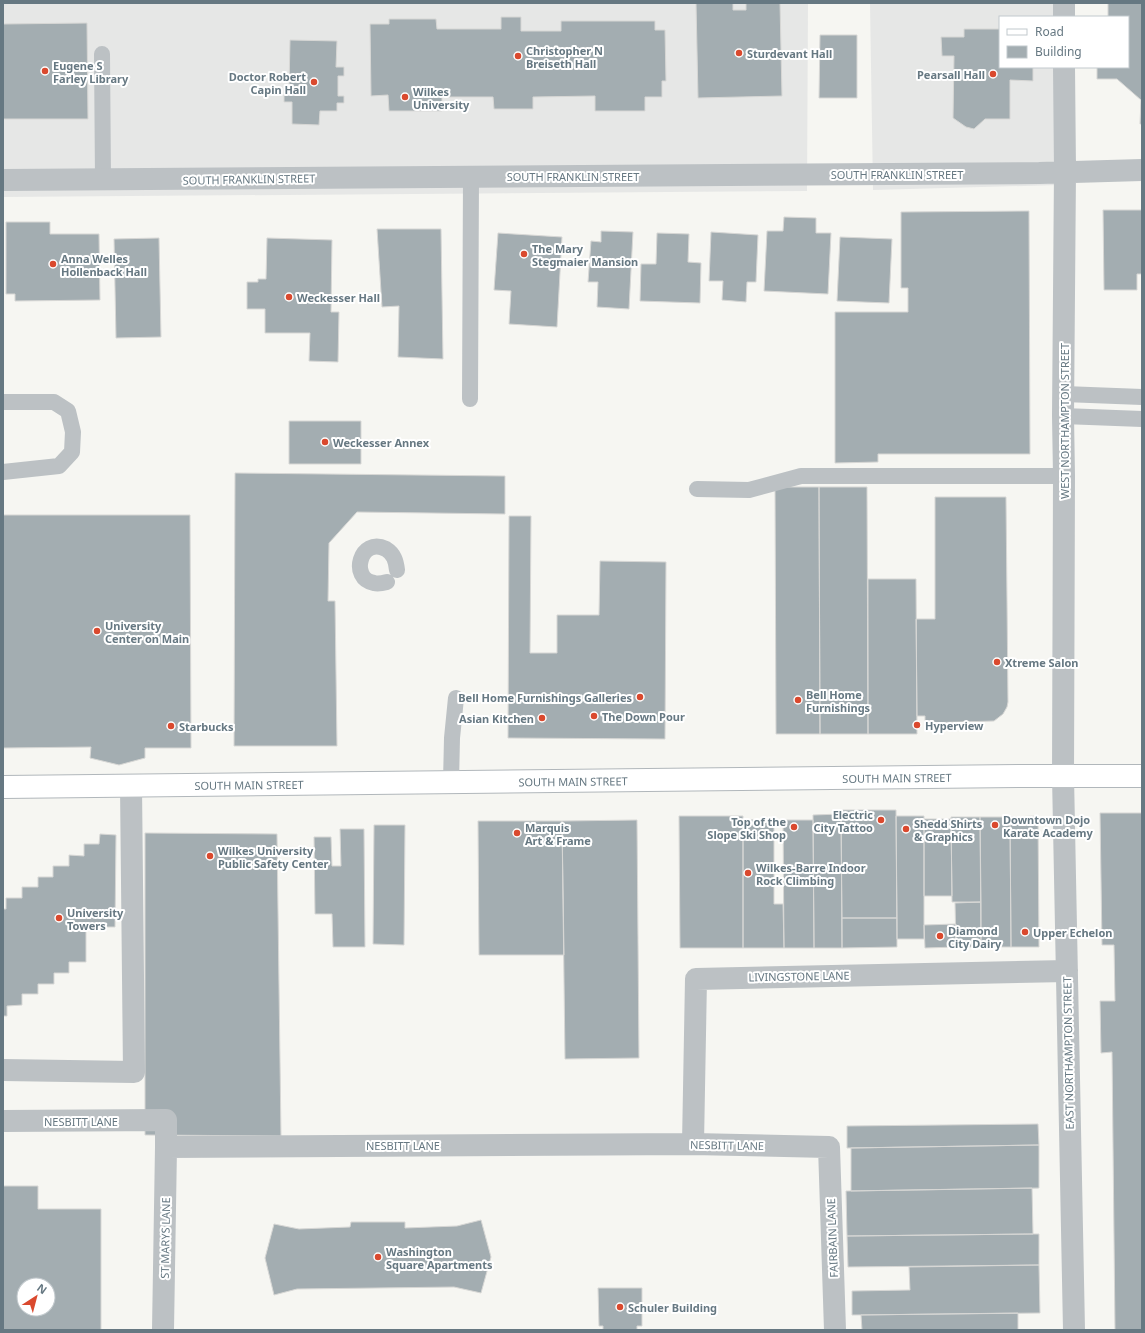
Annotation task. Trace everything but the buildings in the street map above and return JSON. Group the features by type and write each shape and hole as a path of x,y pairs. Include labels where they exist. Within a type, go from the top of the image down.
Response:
{"street":[{"path":"1064,3 1064,16"},
{"name":"WEST NORTHAMPTON STREET","path":"1063,776 1063,416 1066,171 1064,68"},
{"name":"SOUTH FRANKLIN STREET","path":"3,180 1023,173 1142,170"},
{"name":"EAST NORTHAMPTON STREET","path":"1063,776 1074,1330"},
{"name":"SOUTH MAIN STREET","path":"3,787 1142,776"},
{"path":"3,1070 134,1072 131,786"},
{"name":"LIVINGSTONE LANE","path":"693,1144 696,979 1067,971"},
{"name":"NESBITT LANE","path":"3,1121 166,1120 166,1147 693,1144 829,1146"},
{"name":"FAIRBAIN LANE","path":"829,1146 835,1330"},
{"name":"ST MARYS LANE","path":"163,1330 166,1147"}],"lane":[{"path":"102,54 103,180"},
{"path":"470,399 472,177"},
{"path":"1064,394 1142,397"},
{"path":"3,402 54,402 68,411 73,432 72,452 59,466 3,472"},
{"path":"1063,416 1142,419"},
{"path":"697,489 749,490 801,476 1064,476"},
{"path":"387,582 373,583 366,579 361,573 359,565 366,551 374,547 382,547 390,551 394,557 397,570"},
{"path":"451,782 452,738 456,698"}],"shaded area":[{"name":"Wilkes University","path":"3,3 808,3 807,191 3,197"},
{"path":"870,3 1059,3 1059,16 999,16 999,68 1059,68 1058,185 873,190"}],"place":[{"name":"Sturdevant Hall","path":"739,53"},
{"name":"Christopher N Breiseth Hall","path":"518,56"},
{"name":"Eugene S Farley Library","path":"45,71"},
{"name":"Pearsall Hall","path":"993,74"},
{"name":"Doctor Robert Capin Hall","path":"314,82"},
{"name":"Wilkes University","path":"405,97"},
{"name":"The Mary Stegmaier Mansion","path":"524,254"},
{"name":"Anna Welles Hollenback Hall","path":"53,264"},
{"name":"Weckesser Hall","path":"289,297"},
{"name":"Weckesser Annex","path":"325,442"},
{"name":"University Center on Main","path":"97,631"},
{"name":"Xtreme Salon","path":"997,662"},
{"name":"Bell Home Furnishings Galleries","path":"640,697"},
{"name":"Bell Home Furnishings","path":"798,700"},
{"name":"The Down Pour","path":"594,716"},
{"name":"Asian Kitchen","path":"542,718"},
{"name":"Hyperview","path":"917,725"},
{"name":"Starbucks","path":"171,726"},
{"name":"Electric City Tattoo","path":"881,820"},
{"name":"Downtown Dojo Karate Academy","path":"995,825"},
{"name":"Top of the Slope Ski Shop","path":"794,827"},
{"name":"Shedd Shirts & Graphics","path":"906,829"},
{"name":"Marquis Art & Frame","path":"517,833"},
{"name":"Wilkes University Public Safety Center","path":"210,856"},
{"name":"Wilkes-Barre Indoor Rock Climbing","path":"748,873"},
{"name":"University Towers","path":"59,918"},
{"name":"Upper Echelon","path":"1025,932"},
{"name":"Diamond City Dairy","path":"940,936"},
{"name":"Washington Square Apartments","path":"378,1257"},
{"name":"Schuler Building","path":"620,1307"}]}
